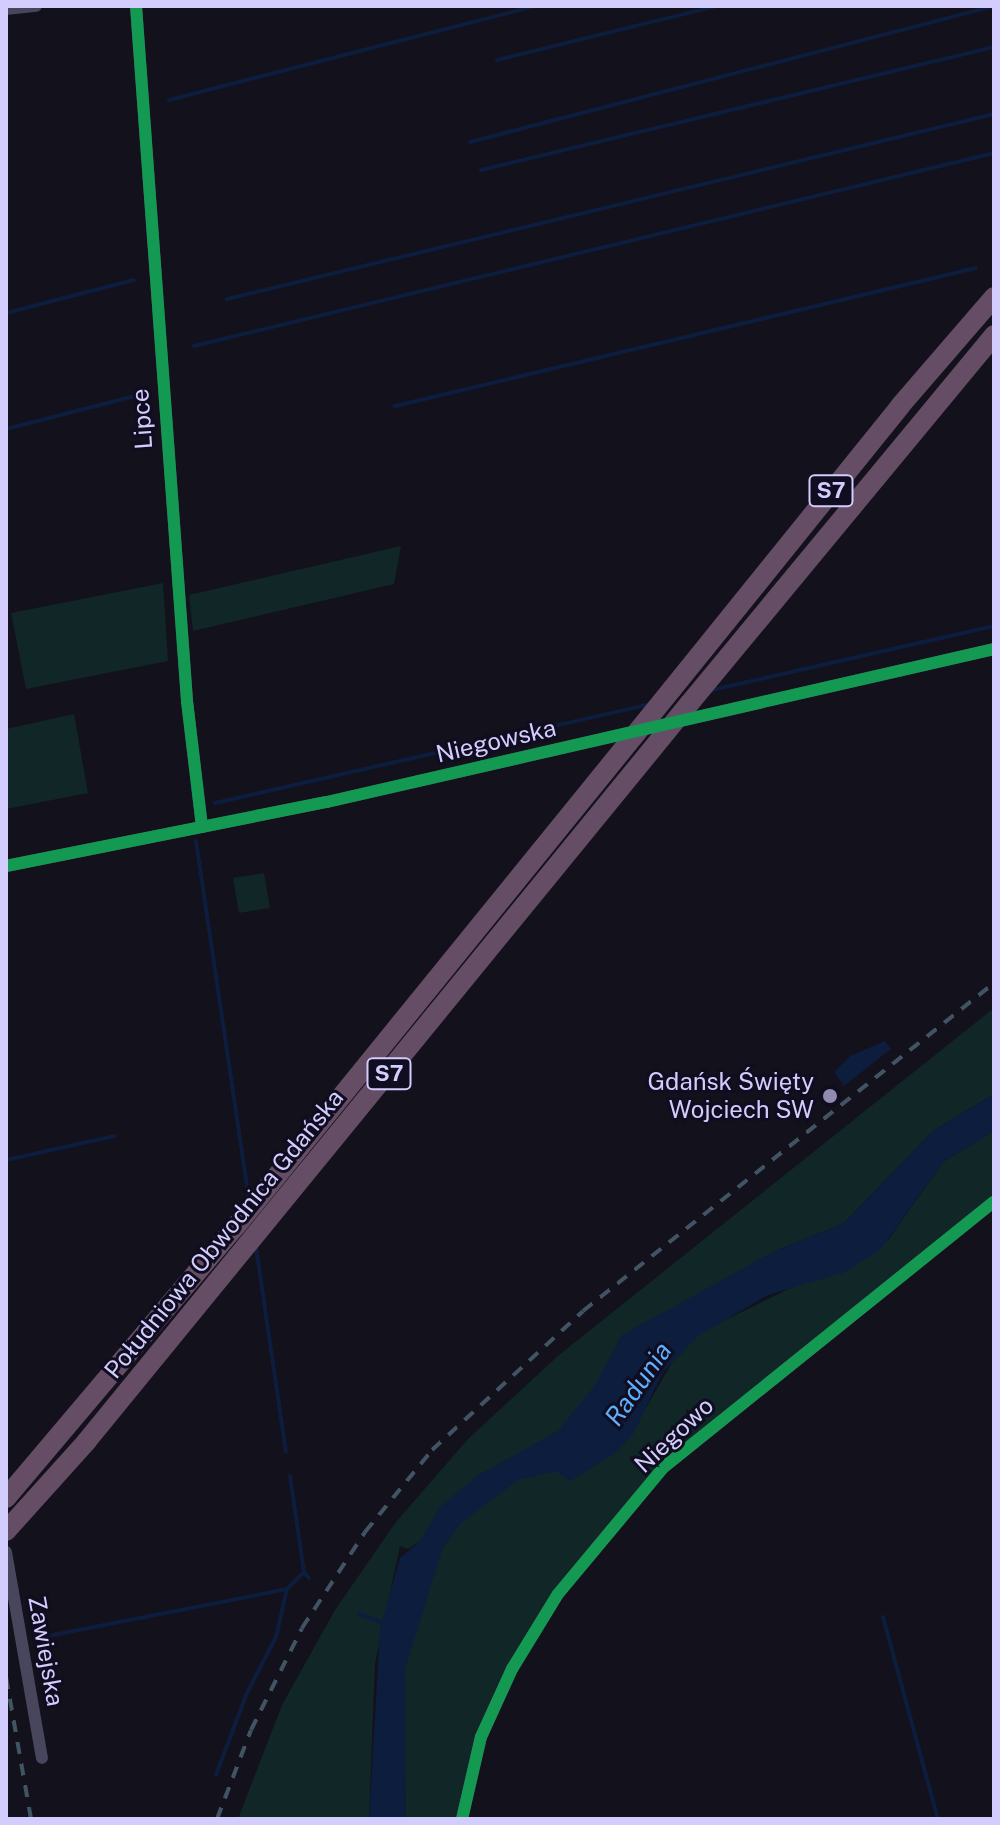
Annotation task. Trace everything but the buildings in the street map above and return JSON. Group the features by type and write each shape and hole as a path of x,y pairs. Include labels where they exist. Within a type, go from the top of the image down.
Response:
{"highway":[{"name":"Południowa Obwodnica Gdańska","path":"6,1498 237,1225 900,406 994,297"},
{"name":"Południowa Obwodnica Gdańska","path":"6,1531 184,1327 861,491 994,335"}],"street":[{"path":"6,9 36,6"},
{"name":"Lipce","path":"136,6 186,687 202,827"},
{"name":"Niegowska","path":"6,866 202,827 994,649"},
{"name":"Niegowo","path":"462,1819 481,1737 512,1669 558,1594 664,1467 994,1202"},
{"name":"Zawiejska","path":"6,1552 42,1758"}],"green space":[{"path":"401,546 394,584 193,631 189,595"},
{"path":"163,583 168,661 26,689 11,613"},
{"path":"74,714 88,793 6,809 6,729"},
{"path":"264,873 270,908 239,913 233,878"},
{"path":"994,1008 994,1094 933,1131 844,1223 773,1252 665,1315 618,1407 477,1476 419,1542 408,1549 400,1546 375,1664 369,1819 238,1819 282,1705 335,1610 396,1522 468,1439 559,1355"},
{"path":"994,1131 994,1197 660,1465 504,1677 459,1819 406,1819 398,1703 404,1622 447,1540 475,1501 640,1418 685,1340 888,1240 943,1162"}],"water":[{"path":"885,1041 891,1049 844,1086 834,1072 850,1056"},
{"name":"Radunia","path":"994,1094 994,1131 943,1162 880,1250 845,1272 768,1295 698,1336 663,1372 633,1434 614,1454 570,1481 556,1471 518,1480 462,1522 443,1547 405,1669 406,1819 369,1819 380,1629 400,1558 419,1542 440,1507 477,1476 558,1431 595,1385 622,1335 773,1252 844,1223 933,1131"}],"waterway":[{"path":"169,100 534,6"},
{"path":"497,60 717,6"},
{"path":"470,142 994,6"},
{"path":"481,170 994,47"},
{"path":"227,299 994,114"},
{"path":"194,346 994,153"},
{"path":"395,406 976,268"},
{"path":"6,313 134,280"},
{"path":"6,429 146,393"},
{"path":"712,690 994,626"},
{"path":"215,803 648,705"},
{"path":"196,841 249,1199"},
{"path":"6,1160 114,1136"},
{"path":"256,1247 286,1452"},
{"path":"290,1476 304,1572"},
{"path":"48,1636 287,1589 304,1572 309,1578"},
{"path":"216,1775 246,1695 276,1637 287,1589"},
{"path":"359,1614 387,1624"},
{"path":"883,1617 938,1819"}],"railway":[{"path":"217,1819 251,1730 302,1628 365,1532 432,1450 583,1311 994,983"},
{"path":"6,1677 31,1819"}],"cycle path":[{"path":"136,6 187,701 202,827"},
{"path":"6,866 327,802 994,649"},
{"path":"462,1819 481,1737 512,1669 558,1594 664,1467 994,1202"}],"place":[{"name":"Gdańsk Święty Wojciech SW","path":"830,1096"}]}
